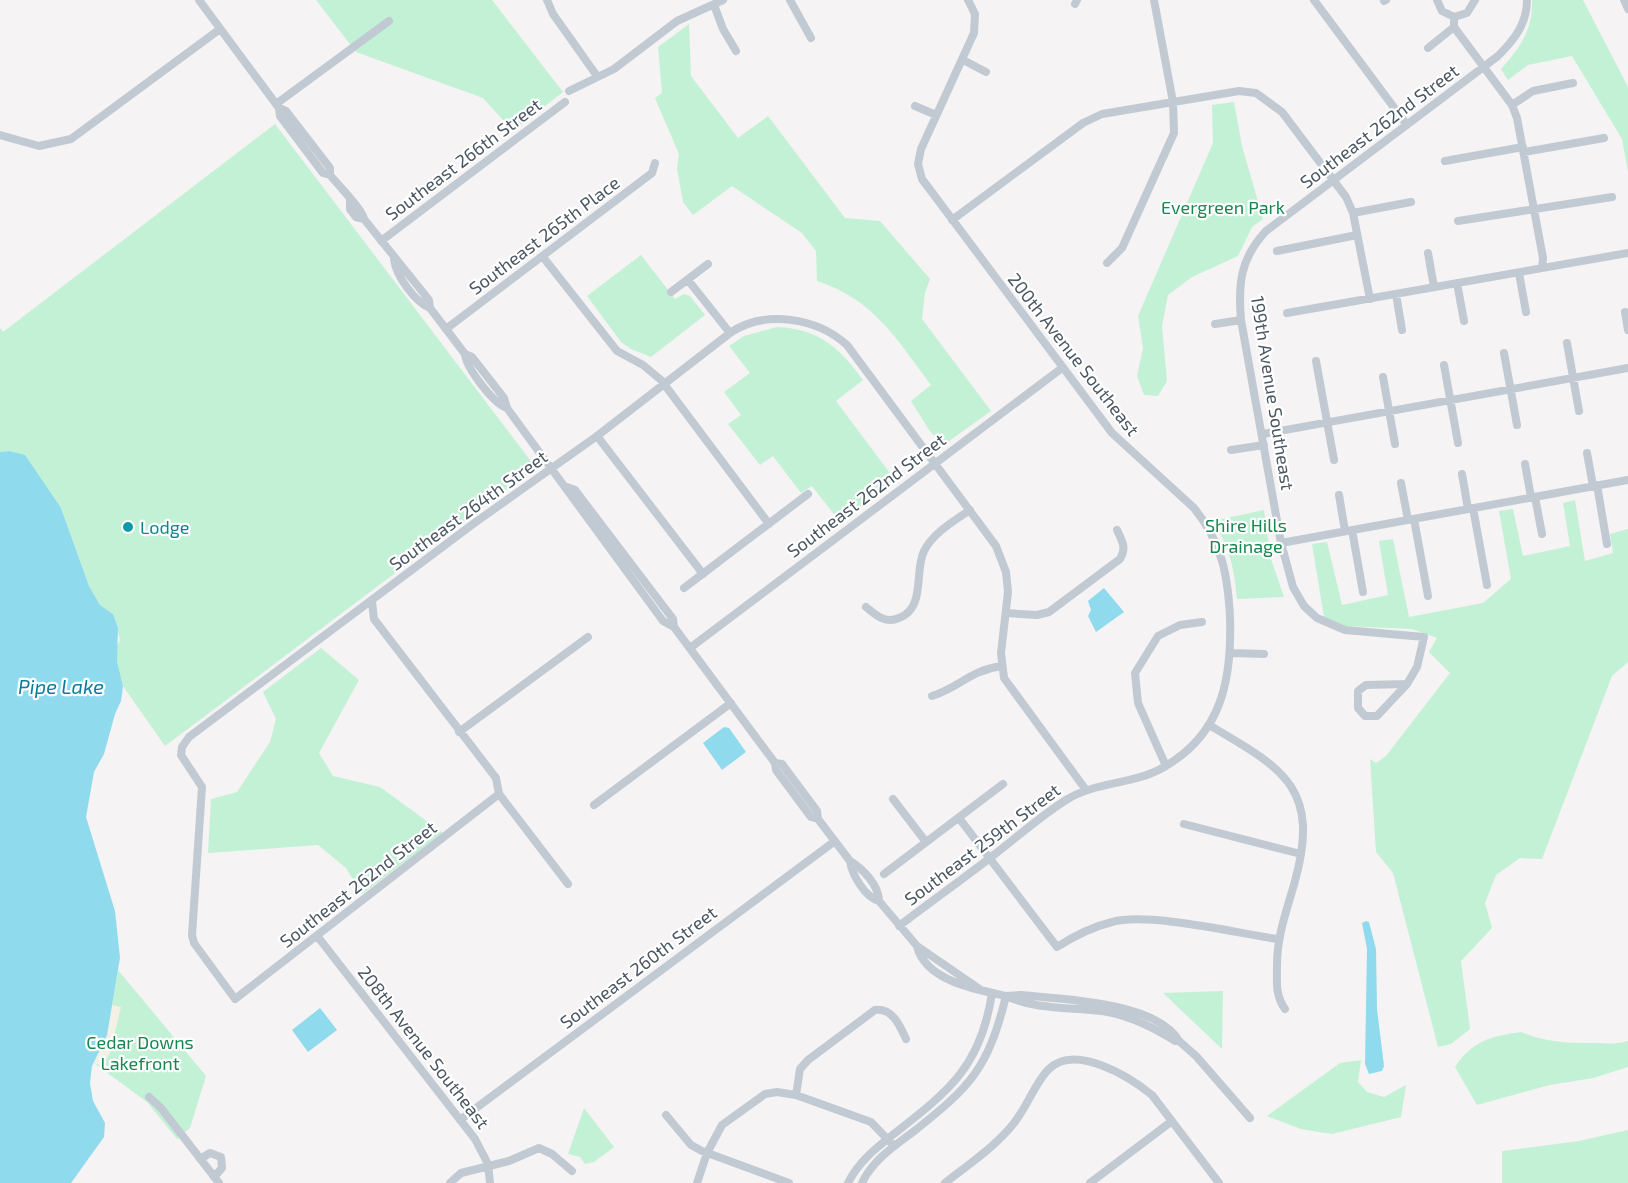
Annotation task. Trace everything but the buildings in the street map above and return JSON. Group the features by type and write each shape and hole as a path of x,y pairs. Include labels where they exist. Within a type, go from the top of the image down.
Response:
{"street":[{"path":"199,0 277,106 280,116 322,173 330,175 350,201 350,209 356,217 364,219 381,241 394,260 395,269 422,305 430,308 465,354 465,362 490,395 499,405 507,408 663,621 674,627 731,703 811,817 818,819 850,861 859,866 879,892 879,901 917,946 981,990 1006,996 1091,1001 1120,1007 1162,1025 1175,1034 1179,1041 1196,1056 1250,1118"},
{"path":"547,0 553,14 597,76"},
{"path":"569,92 614,69 677,21 723,0"},
{"path":"790,0 811,38"},
{"path":"915,106 936,115 963,60 976,24 973,9 968,0"},
{"path":"1107,262 1122,248 1172,140 1175,127 1173,102 1154,0"},
{"path":"1314,0 1407,125"},
{"path":"1437,0 1442,11 1454,17 1467,13 1475,0"},
{"name":"Southeast 262nd Street","path":"1241,270 1251,249 1266,231 1484,68 1517,36 1524,21 1527,0"},
{"path":"1624,0 1628,9"},
{"path":"714,5 723,29 736,51"},
{"path":"1454,17 1454,27 1512,105 1523,150 1542,268"},
{"path":"277,106 389,21"},
{"path":"1428,48 1454,27"},
{"path":"0,135 39,146 71,139 220,28"},
{"path":"963,60 986,72"},
{"path":"1512,105 1533,91 1573,82"},
{"path":"952,219 1083,123 1102,114 1239,91 1257,93 1269,99 1282,112 1334,180 1353,213 1370,299"},
{"name":"Southeast 266th Street","path":"381,241 565,102"},
{"name":"200th Avenue Southeast","path":"936,115 921,149 918,164 922,179 1121,444 1194,508 1218,544 1225,566 1231,653 1229,675 1220,704 1209,725"},
{"path":"1445,160 1604,138"},
{"name":"Southeast 265th Place","path":"446,329 652,173 655,163"},
{"path":"1458,221 1612,197"},
{"path":"1353,213 1411,202"},
{"path":"1277,251 1357,235"},
{"path":"1428,253 1434,287"},
{"path":"1287,313 1628,253"},
{"path":"543,257 617,351 654,372 769,524"},
{"path":"671,292 708,264"},
{"name":"199th Avenue Southeast","path":"1241,270 1239,291 1241,320 1281,543 1293,587 1304,606 1317,618 1345,630 1424,637 1417,667 1407,684"},
{"path":"1519,273 1526,312"},
{"path":"688,279 730,333"},
{"path":"1457,283 1464,321"},
{"path":"1396,294 1402,330"},
{"path":"1625,312 1628,330"},
{"name":"Southeast 264th Street","path":"236,999 194,943 192,935 202,787 185,762 181,751 189,737 372,602 472,524 597,436 730,333 766,320 799,321 828,332 847,345 936,463 1003,559 1008,592 1001,666"},
{"path":"1215,324 1241,320"},
{"path":"1567,343 1579,411"},
{"path":"1504,353 1517,425"},
{"path":"1316,361 1334,460"},
{"path":"1444,365 1458,443"},
{"name":"Southeast 262nd Street","path":"690,648 1062,368"},
{"path":"1263,434 1628,368"},
{"path":"1383,377 1395,444"},
{"path":"597,436 703,574"},
{"path":"1231,450 1264,445"},
{"path":"1587,453 1607,544"},
{"path":"1525,464 1542,534"},
{"path":"1462,474 1487,585"},
{"path":"1281,543 1628,480"},
{"path":"1401,483 1428,596"},
{"path":"684,588 808,495"},
{"path":"1339,495 1363,592"},
{"path":"866,607 886,620 897,619 910,611 916,597 923,552 938,534 970,510"},
{"path":"1006,613 1036,615 1053,610 1120,559 1125,552 1117,530"},
{"path":"372,602 374,620 496,778 499,794 568,884"},
{"path":"1166,766 1138,703 1135,673 1158,636 1180,624 1202,622"},
{"path":"459,732 588,637"},
{"path":"1231,653 1264,654"},
{"path":"932,696 952,687 972,673 1001,666 1004,678 1086,790"},
{"path":"1407,684 1377,716 1368,717 1358,708 1358,691 1366,685 1407,684"},
{"path":"594,805 731,703"},
{"path":"1209,725 1262,756 1285,777 1295,791 1302,810 1304,835 1301,854 1277,939 1277,994 1285,1009"},
{"name":"Southeast 259th Street","path":"899,926 1055,807 1086,790 1146,776 1166,766 1190,748 1209,725"},
{"path":"884,874 1003,784"},
{"name":"Southeast 262nd Street","path":"236,999 499,794"},
{"path":"893,799 926,843"},
{"path":"959,818 1057,947 1096,927 1129,920 1157,921 1277,939"},
{"path":"1184,824 1301,854"},
{"name":"Southeast 260th Street","path":"460,1120 835,841"},
{"name":"208th Avenue Southeast","path":"318,937 481,1149 488,1164 490,1183"},
{"path":"848,1183 863,1160 958,1079 980,1042 987,1024 992,993"},
{"path":"861,1183 876,1162 948,1104 973,1078 995,1038 1006,996"},
{"path":"796,1095 800,1069 808,1060 875,1010 889,1013 900,1025 906,1039"},
{"path":"945,1183 1005,1134 1027,1106 1045,1073 1054,1064 1066,1060 1090,1062 1116,1070 1152,1095 1219,1183"},
{"path":"697,1183 707,1154 722,1125 758,1097 777,1092 796,1095 871,1122 894,1146"},
{"path":"149,1097 216,1180 222,1168 221,1157 210,1153 200,1159"},
{"path":"666,1115 691,1145 707,1154 789,1183"},
{"path":"1090,1183 1172,1121"},
{"path":"450,1183 461,1173 488,1164 509,1161 539,1148 552,1154 572,1171"}],"green space":[{"path":"316,0 492,0 563,92 513,131 483,98 356,52"},
{"path":"1532,0 1583,0 1628,87 1628,172 1622,139 1572,56 1528,65 1508,80 1501,69 1524,38 1532,11"},
{"path":"689,24 691,76 738,138 768,116 845,218 880,221 930,279 925,293 922,319 991,411 945,444 941,444 929,430 911,401 931,385 895,337 869,310 837,289 817,281 816,251 802,233 732,186 693,215 683,202 677,169 679,154 655,98 662,93 658,47"},
{"name":"Evergreen Park","path":"1234,102 1242,146 1263,219 1252,227 1238,256 1192,277 1168,295 1162,326 1167,381 1158,396 1144,395 1137,376 1143,348 1138,316 1213,143 1212,105"},
{"path":"275,124 530,460 531,471 165,746 123,686 116,649 120,640 113,614 100,605 89,586 61,508 10,451 0,452 0,328 3,332"},
{"path":"641,255 675,299 684,294 690,296 705,315 651,357 621,342 587,296"},
{"path":"777,327 805,331 827,342 845,358 863,380 836,401 895,480 840,522 812,486 801,493 773,456 760,465 728,424 741,415 724,392 750,373 729,346 744,336"},
{"path":"1575,500 1585,561 1613,553 1610,534 1628,529 1628,662 1612,676 1542,859 1520,858 1496,875 1485,903 1492,928 1461,961 1470,1029 1451,1044 1438,1047 1393,873 1376,852 1370,759 1376,763 1386,756 1450,673 1429,652 1437,638 1412,629 1345,626 1324,617 1312,544 1327,542 1342,605 1388,595 1379,541 1393,539 1409,617 1483,603 1511,579 1499,511 1513,509 1523,556 1570,546 1563,503"},
{"name":"Shire Hills Drainage","path":"1264,510 1271,559 1284,597 1237,599 1230,558 1224,540 1213,521"},
{"path":"321,648 359,680 319,753 333,776 380,787 443,833 362,894 346,868 318,845 208,853 211,799 237,792 270,742 276,719 263,692"},
{"name":"Cedar Downs Lakefront","path":"118,970 206,1076 190,1128 177,1139 147,1102 94,1063 107,1035"},
{"path":"1223,991 1222,1049 1163,993"},
{"path":"1521,1032 1547,1040 1564,1042 1610,1044 1628,1041 1628,1067 1593,1078 1550,1085 1477,1105 1455,1067 1468,1051 1483,1041"},
{"path":"1361,1060 1358,1082 1367,1092 1384,1097 1406,1085 1401,1117 1332,1134 1301,1129 1267,1116 1340,1063"},
{"path":"584,1108 614,1147 594,1162 585,1164 580,1157 568,1154"},
{"path":"1628,1130 1628,1183 1502,1183 1502,1151 1579,1141"}],"sand":[{"path":"112,1005 121,1007 110,1053 102,1066 94,1063 107,1035"}],"water":[{"name":"Pipe Lake","path":"9,451 25,455 61,508 89,586 100,605 113,614 118,628 117,661 123,686 121,701 104,754 94,772 86,817 115,911 120,958 107,1035 92,1066 90,1083 93,1101 105,1123 104,1137 71,1183 0,1183 0,452"},
{"path":"1104,588 1124,612 1096,632 1088,616 1091,610 1088,601"},
{"path":"724,727 729,728 746,752 722,770 703,743"},
{"path":"1369,922 1376,949 1377,1009 1384,1066 1382,1071 1369,1074 1365,1064 1367,949 1362,923"},
{"path":"320,1008 337,1030 308,1052 292,1030"}],"place":[{"name":"Lodge","path":"128,527"}]}
